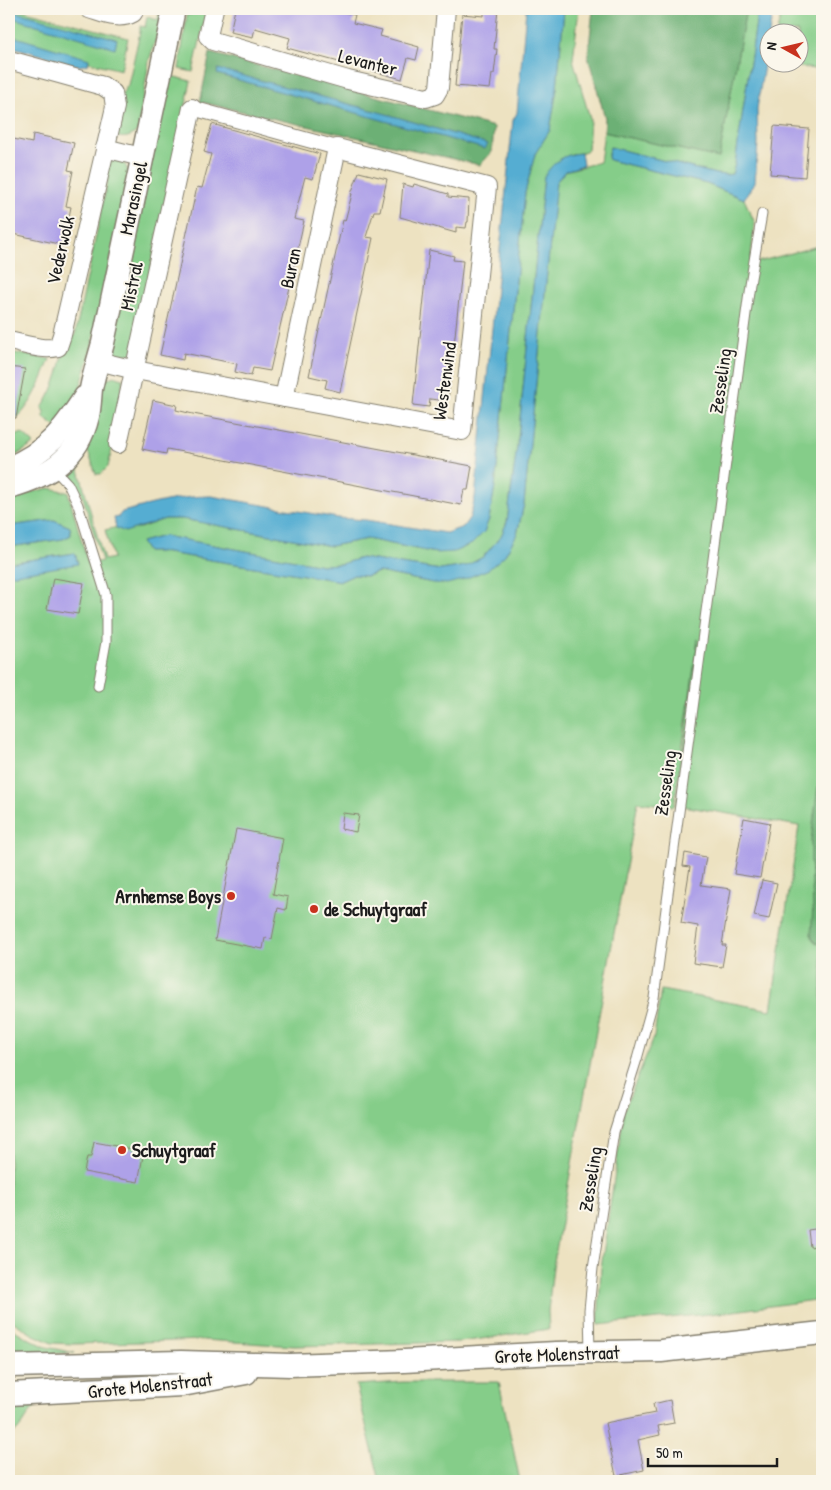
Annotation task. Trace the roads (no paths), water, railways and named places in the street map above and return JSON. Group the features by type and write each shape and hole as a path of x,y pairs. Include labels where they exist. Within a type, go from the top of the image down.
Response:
{"street":[{"path":"89,9 119,17 129,16 133,14 135,9"},
{"name":"Marasingel","path":"9,468 29,459 47,460 72,450 88,417 92,388 174,9"},
{"name":"Levanter","path":"214,9 216,40 348,80 426,98 435,95 439,88 446,9"},
{"name":"Vederwolk","path":"9,60 103,86 113,93 114,107 58,347 51,349 9,341"},
{"name":"Mistral","path":"118,444 192,108 337,148"},
{"path":"105,148 141,157"},
{"name":"Buran","path":"284,398 337,148"},
{"name":"Westenwind","path":"98,361 134,370 462,431 487,187 337,148"},
{"name":"Marasingel","path":"9,487 34,480 47,460"},
{"name":"Grote Molenstraat","path":"9,1366 180,1362 290,1365 590,1352 660,1351 822,1333"},
{"name":"Grote Molenstraat","path":"9,1394 182,1385 290,1365"}],"lane":[{"name":"Zesseling","path":"590,1352 589,1310 593,1268 614,1132 654,998 749,294 762,214"},
{"path":"47,460 68,484 78,505 106,595 106,642 98,686"}],"water":[{"path":"526,9 564,9 557,88 550,130 535,154 525,193 495,487 489,519 484,532 472,544 454,552 436,553 367,539 331,546 182,519 165,519 125,532 116,528 114,518 118,517 122,512 155,503 200,496 211,496 338,518 366,520 446,533 463,527 470,517 475,497 513,120 517,113"},
{"path":"758,9 773,9 771,22 758,22 758,72 763,72 757,109 758,143 755,182 744,199 707,184 609,160 608,156 610,147 726,175 732,174"},
{"path":"9,10 117,39 115,48 9,17"},
{"path":"9,35 89,59 88,64 80,66 9,46"},
{"path":"218,69 390,115 488,144 485,149 217,74"},
{"path":"581,153 583,165 565,171 556,182 524,504 517,534 505,555 489,569 447,584 379,572 366,576 354,575 341,581 161,552 147,552 141,542 164,536 322,565 341,564 361,558 441,570 466,566 483,557 501,536 507,522 518,439 544,176 551,167 564,157"},
{"path":"54,520 70,527 71,535 63,539 9,547 9,526"},
{"path":"75,553 78,564 9,575 9,563"}],"place":[{"name":"Arnhemse Boys","path":"231,896"},
{"name":"de Schuytgraaf","path":"314,909"},
{"name":"Schuytgraaf","path":"122,1150"}]}
